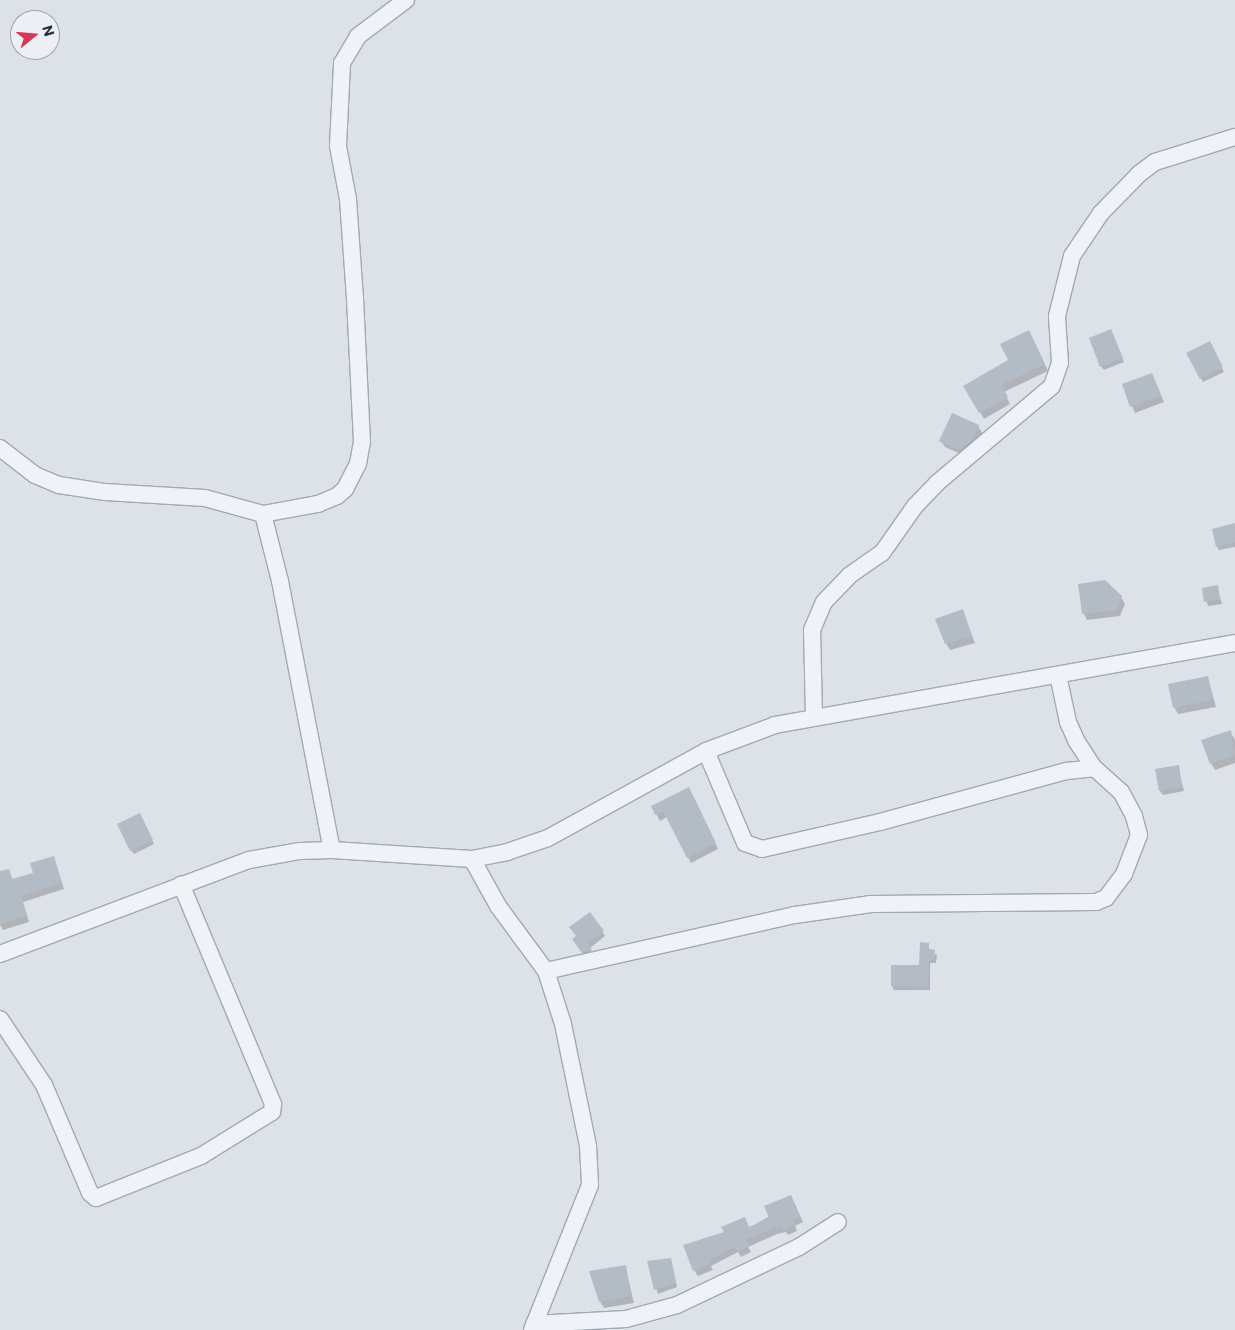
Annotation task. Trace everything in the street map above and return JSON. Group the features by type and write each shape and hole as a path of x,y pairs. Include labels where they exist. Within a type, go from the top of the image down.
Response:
{"street":[{"path":"0,448 35,475 59,485 105,492 205,498 263,514 318,504 337,496 345,489 358,464 362,442 348,199 338,146 342,63 358,36 406,0"},
{"path":"814,716 812,630 824,602 850,575 882,553 914,506 937,483 1032,399 1052,386 1060,363 1057,316 1072,256 1101,213 1127,185 1155,162 1235,137"},
{"path":"263,514 280,581 332,850"},
{"path":"0,954 181,884 249,860 300,851 332,850 472,859 548,838 706,752 744,735 814,716 1235,643"},
{"path":"546,971 795,915 871,904 1096,902 1106,898 1117,887 1139,835 1134,816 1121,792 1094,768 1068,722 1058,675"},
{"path":"706,752 745,844 762,849 880,822 1067,771 1094,768"},
{"path":"472,859 498,906 546,971 563,1024 584,1113 590,1186 533,1327 626,1319 677,1305 800,1247 838,1222"},
{"path":"0,1019 44,1085 90,1193 96,1198 201,1156 272,1112 273,1104 181,884"}],"building":[{"path":"1111,329 1123,358 1100,367 1089,338"},
{"path":"1029,330 1045,364 1001,385 1008,397 979,413 963,386 1008,360 1000,344"},
{"path":"1210,341 1223,367 1200,379 1186,353"},
{"path":"1152,373 1161,395 1130,407 1122,384"},
{"path":"952,413 979,425 972,440 960,450 939,441"},
{"path":"1235,523 1235,542 1216,547 1212,529"},
{"path":"1105,580 1122,596 1117,610 1082,614 1078,584"},
{"path":"1218,585 1220,599 1204,602 1202,588"},
{"path":"963,609 972,636 945,644 935,619"},
{"path":"1208,676 1213,700 1173,708 1168,684"},
{"path":"1231,730 1235,755 1210,764 1201,740"},
{"path":"1179,765 1182,787 1159,791 1155,769"},
{"path":"689,787 716,843 687,858 663,811 655,815 651,806"},
{"path":"140,813 153,840 130,851 117,824"},
{"path":"54,856 62,883 21,896 27,916 0,924 0,871 9,869 12,879 33,873 30,863"},
{"path":"590,912 604,931 588,943 592,949 582,953 572,939 576,936 569,927"},
{"path":"920,942 929,943 929,949 935,950 934,960 929,960 928,987 891,986 891,965 919,965"},
{"path":"791,1195 800,1216 792,1220 795,1225 783,1230 782,1226 773,1228 746,1240 749,1246 737,1251 734,1247 709,1260 711,1264 693,1271 683,1245 724,1232 721,1227 745,1217 749,1227 769,1218 764,1206"},
{"path":"671,1258 676,1283 654,1290 647,1261"},
{"path":"626,1265 631,1296 599,1302 589,1271"}]}
